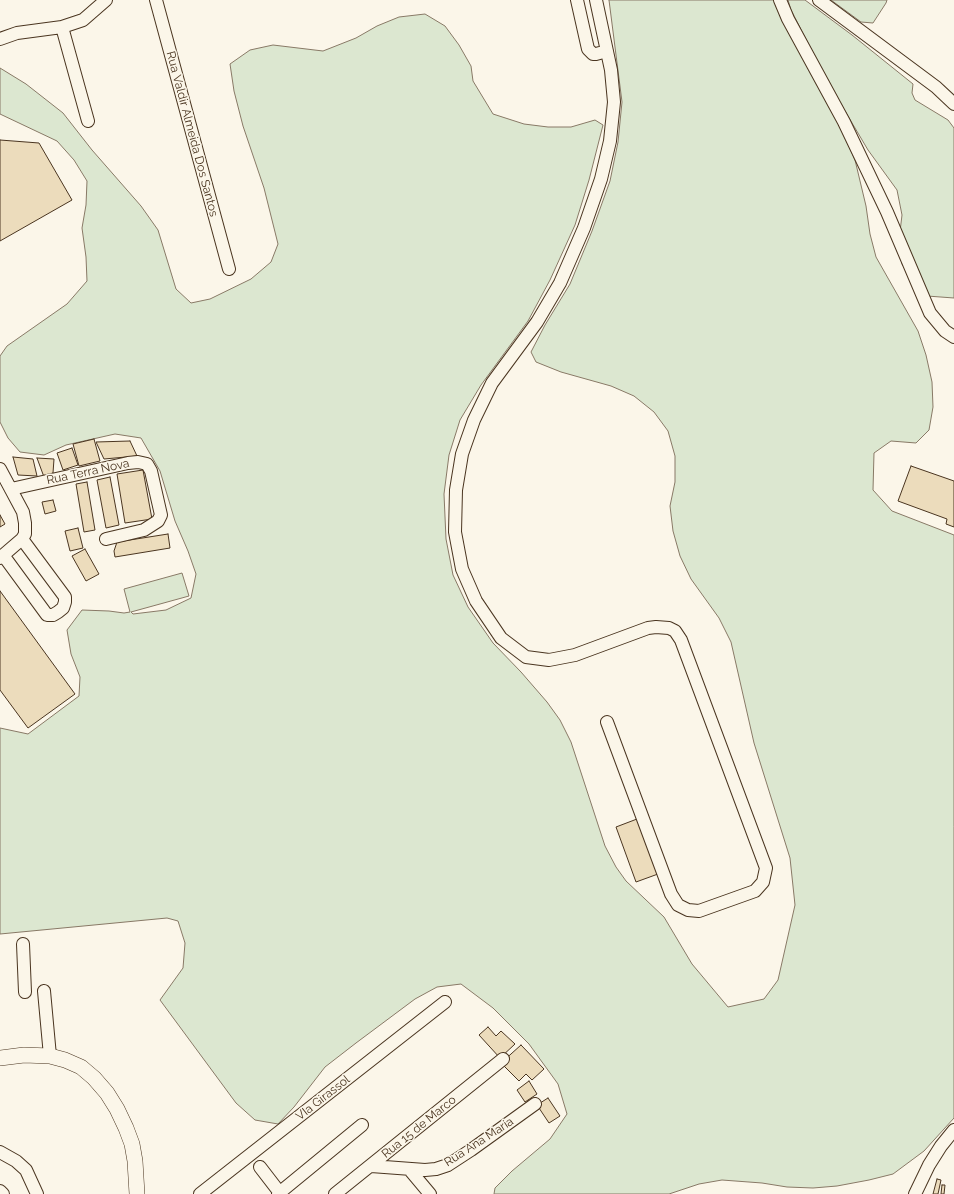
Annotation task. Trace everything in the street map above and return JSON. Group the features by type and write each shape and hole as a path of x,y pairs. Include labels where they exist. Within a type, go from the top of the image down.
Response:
{"main road":[{"path":"0,1058 24,1055 50,1056 65,1060 81,1067 94,1078 107,1093 117,1109 132,1144 135,1161 137,1194"}],"street":[{"path":"0,38 17,33 62,27 83,20 106,0"},
{"name":"Rua Valdir Almeida Dos Santos","path":"156,0 229,269"},
{"path":"577,0 588,49 593,54 607,51"},
{"path":"596,0 611,70 614,102 610,141 601,179 584,228 560,284 537,322 492,383 474,420 462,454 456,490 455,532 462,569 476,601 501,638 526,657 549,660 574,655 656,626 669,628 675,631 681,640 766,868 763,882 755,891 699,911 688,910 678,905 671,894 607,722"},
{"path":"780,0 788,19 844,122 887,212 930,313 945,331 954,337"},
{"path":"819,0 936,87 954,104"},
{"path":"62,27 88,121"},
{"name":"Rua Terra Nova","path":"11,489 128,463 138,462 147,464 151,471 161,515 158,521 144,530 106,539"},
{"path":"0,469 23,512 25,523 25,534 22,539 2,556 47,615 53,615 63,608 65,597 22,539"},
{"path":"23,944 25,992"},
{"path":"44,991 50,1056"},
{"name":"VIa Girassol","path":"200,1194 445,1002"},
{"name":"Rua 15 de Marco","path":"335,1194 503,1059"},
{"name":"Rua Ana Maria","path":"371,1166 425,1170 436,1169 448,1165 535,1104"},
{"path":"260,1167 279,1194 362,1125"},
{"path":"915,1194 929,1165 941,1146 954,1130"},
{"path":"0,1152 16,1161 26,1170 36,1194"},
{"path":"409,1169 430,1194"},
{"path":"0,1191 3,1194"}],"green space":[{"path":"609,0 774,0 827,96 855,160 876,257 918,331 926,355 932,382 933,407 929,430 916,443 891,441 874,453 873,490 892,511 954,535 954,1118 924,1151 893,1174 869,1180 837,1186 813,1188 787,1187 762,1183 722,1180 699,1184 669,1194 494,1194 495,1188 512,1171 550,1139 567,1114 558,1084 529,1044 493,1008 461,984 437,987 415,999 356,1043 325,1067 294,1107 278,1124 255,1120 236,1103 160,1000 183,968 185,943 178,921 167,918 0,934 0,728 28,734 79,696 80,677 71,654 67,630 82,610 124,613 130,612 124,589 182,573 189,596 131,612 133,614 166,610 191,598 196,574 175,521 160,471 141,438 115,434 66,445 44,455 20,452 8,438 0,422 0,356 7,346 67,304 87,281 86,257 82,228 86,205 87,181 74,160 57,141 0,114 0,68 26,84 63,113 92,150 141,206 158,230 176,289 191,303 210,299 251,279 271,262 278,244 264,188 243,126 234,91 230,64 250,50 273,45 323,51 356,38 377,26 399,17 425,14 445,26 459,45 471,66 473,81 493,114 524,124 548,127 571,127 595,120 603,125 589,180 575,225 550,280 528,321 481,385 460,420 449,455 444,494 446,539 453,575 468,607 493,643 521,672 547,702 560,720 571,742 605,846 616,867 626,881 664,917 692,964 728,1007 764,999 778,980 795,905 790,858 754,743 731,642 719,618 691,579 680,556 673,531 670,506 675,482 675,456 668,431 654,412 634,396 611,386 561,372 536,362 531,352 545,325 570,284 592,231 610,181 618,142 622,102"},
{"path":"788,0 805,0 852,35 913,84 912,93 915,100 948,120 954,128 954,298 927,296 915,284 902,264 899,240 902,215 897,190 868,150 829,84 791,10"},
{"path":"831,0 887,0 873,23 861,22"}],"building":[{"path":"0,140 39,143 72,200 0,241"},
{"path":"94,439 100,461 79,466 73,444"},
{"path":"130,441 137,456 104,459 96,442"},
{"path":"72,448 78,465 63,470 57,453"},
{"path":"13,457 33,459 37,476 18,475"},
{"path":"37,458 54,459 53,473 44,477"},
{"path":"911,466 954,481 954,527 946,524 947,519 898,501"},
{"path":"143,470 152,519 125,523 117,474"},
{"path":"110,477 119,525 106,528 97,480"},
{"path":"87,482 95,530 84,532 76,484"},
{"path":"53,500 56,511 45,514 42,502"},
{"path":"0,515 5,524 0,527"},
{"path":"78,528 83,548 70,551 65,531"},
{"path":"168,534 170,548 115,557 114,551 117,542"},
{"path":"85,549 99,574 86,581 72,556"},
{"path":"0,591 75,694 28,728 0,690"},
{"path":"637,819 658,874 636,882 616,827"},
{"path":"488,1027 496,1036 501,1031 515,1044 500,1058 479,1035"},
{"path":"521,1045 544,1069 532,1080 526,1074 519,1081 501,1063"},
{"path":"529,1081 537,1094 525,1102 517,1090"},
{"path":"548,1098 560,1116 549,1123 537,1105"},
{"path":"937,1179 941,1180 938,1194 933,1194"},
{"path":"942,1185 945,1185 944,1194 941,1194"}]}
